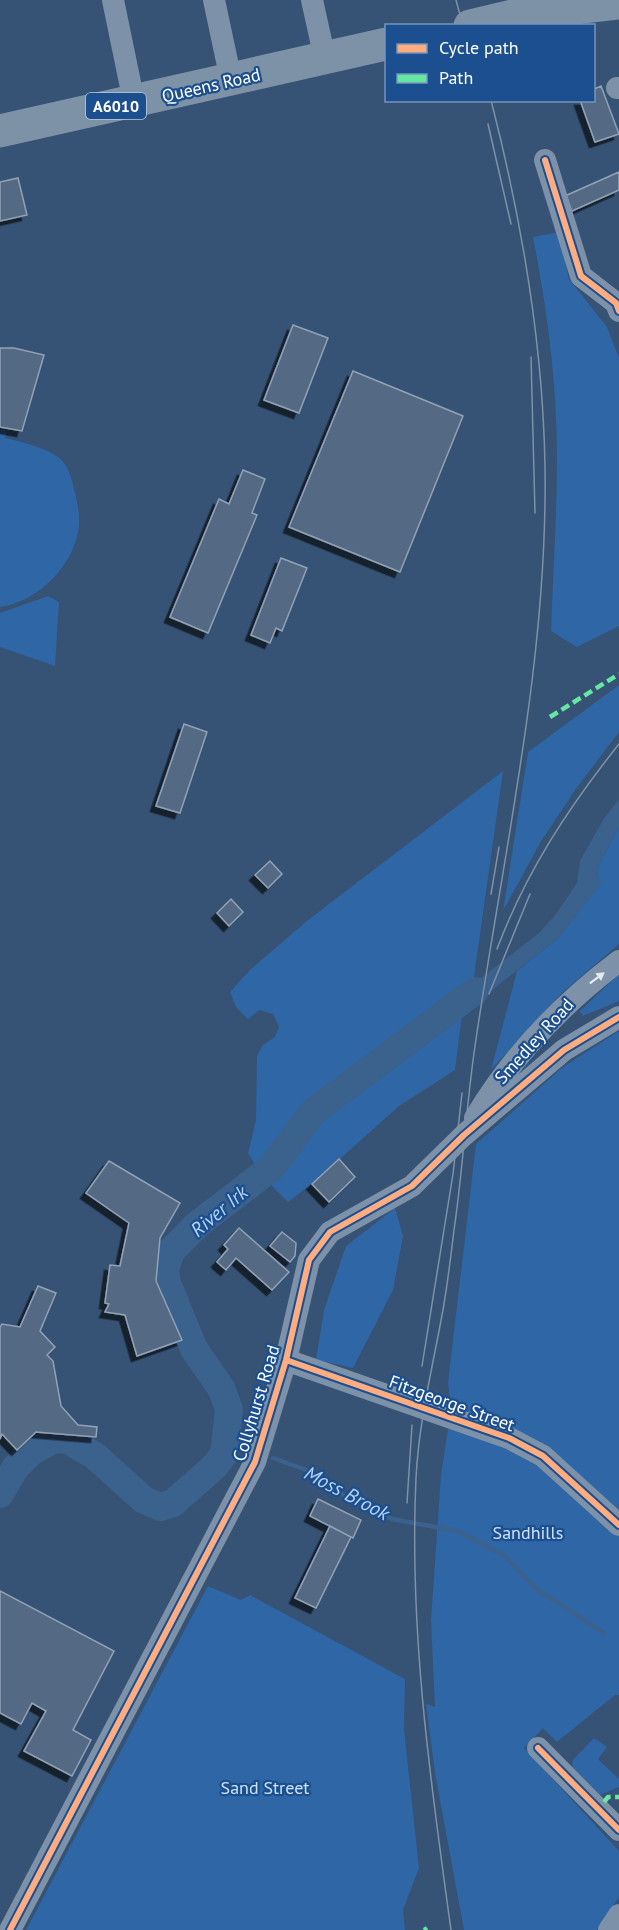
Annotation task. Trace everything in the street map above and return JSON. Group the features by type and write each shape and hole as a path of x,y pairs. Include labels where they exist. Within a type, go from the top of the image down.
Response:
{"highway":[{"path":"478,24 521,14 619,3"},
{"name":"Queens Road","path":"0,131 385,44"}],"street":[{"path":"114,0 134,102"},
{"path":"214,0 231,80"},
{"path":"312,0 325,59"},
{"path":"545,160 581,276 616,303 619,311"},
{"name":"Smedley Road","path":"464,1135 495,1085 517,1058 578,993 619,961"},
{"name":"Collyhurst Road","path":"10,1930 255,1462 286,1360 309,1260 330,1232 412,1186 464,1135 564,1050 619,1017"},
{"name":"Fitzgeorge Street","path":"286,1360 509,1438 543,1456 619,1525"},
{"path":"538,1748 562,1760 619,1830"},
{"path":"609,1930 619,1915"}],"green space":[{"path":"559,232 569,279 607,327 619,358 619,626 577,647 551,631 557,429 550,346 533,237"},
{"path":"0,429 7,430 5,438 40,448 61,460 72,480 79,526 70,554 52,579 28,598 0,607"},
{"path":"48,596 59,602 55,666 0,647 0,613"},
{"path":"619,685 619,732 578,786 540,843 503,911 528,752"},
{"path":"503,771 473,984 312,1105 258,1170 248,1153 256,1120 257,1056 263,1045 275,1037 279,1027 273,1014 259,1010 248,1019 236,1007 230,992 251,969 308,920"},
{"path":"619,827 619,944 562,993 491,1070 517,971 559,937 600,884 597,869"},
{"path":"619,974 619,1001 583,1016 580,1011"},
{"path":"462,1014 455,1070 399,1106 312,1184 288,1202 267,1181 320,1117 411,1046"},
{"name":"Sandhills","path":"619,1031 619,1695 615,1695 557,1742 543,1728 524,1748 619,1851 619,1897 597,1930 464,1930 435,1773 426,1704 435,1707 431,1620 441,1475 451,1409 448,1383 476,1144 563,1067"},
{"path":"395,1208 403,1236 393,1290 353,1368 316,1360 324,1310 346,1246"},
{"name":"Sand Street","path":"208,1586 241,1600 250,1595 405,1679 404,1729 419,1868 403,1910 405,1930 26,1930"},
{"path":"594,1738 607,1747 598,1759 619,1779 619,1787 600,1795 572,1767 573,1760"}],"shaded area":[{"path":"619,799 619,827 597,869 601,884 559,937 462,1014 443,1024 445,1006 539,933 556,914 577,883 580,861 603,820"}],"building":[{"path":"601,86 619,134 595,142 581,102 595,102 595,89"},
{"path":"619,172 619,190 572,211 565,196"},
{"path":"18,178 27,215 0,221 0,182"},
{"path":"293,325 328,338 299,413 264,400"},
{"path":"0,348 14,348 44,355 22,431 0,427"},
{"path":"353,371 463,416 400,572 289,527"},
{"path":"243,470 265,479 252,513 257,515 208,633 170,617 219,499 229,504"},
{"path":"281,558 307,568 282,631 276,628 270,643 251,635"},
{"path":"184,724 207,732 180,813 156,806"},
{"path":"270,861 282,874 268,888 255,875"},
{"path":"231,899 243,912 229,926 217,913"},
{"path":"339,1159 355,1177 329,1202 312,1184"},
{"path":"109,1161 180,1203 160,1238 156,1281 182,1340 137,1356 125,1315 105,1312 109,1304 105,1303 110,1265 120,1266 129,1223 86,1193"},
{"path":"239,1228 289,1272 272,1290 236,1258 226,1270 217,1262 228,1249 224,1245"},
{"path":"282,1232 296,1243 295,1256 290,1262 270,1246"},
{"path":"38,1286 56,1293 40,1331 55,1347 47,1355 53,1361 61,1406 78,1425 97,1427 96,1437 36,1432 17,1450 2,1434 0,1439 0,1327 2,1324 20,1327"},
{"path":"318,1499 361,1520 353,1538 310,1516"},
{"path":"330,1526 351,1537 316,1608 295,1598"},
{"path":"0,1591 114,1651 73,1730 91,1740 72,1776 24,1751 46,1711 32,1703 21,1724 0,1713"}],"waterway":[{"name":"River Irk","path":"0,1494 15,1468 32,1451 55,1439 68,1440 95,1456 144,1500 160,1507 173,1503 215,1466 224,1454 229,1409 221,1388 194,1349 167,1283 165,1268 172,1250 198,1224 271,1168 314,1111 475,991"},
{"name":"Moss Brook","path":"273,1458 312,1472 353,1502 392,1519 457,1531 505,1556 535,1588 604,1633"}],"tram line":[{"path":"456,0 462,24"},
{"path":"451,1930 429,1761 418,1648 416,1478 424,1412 448,1277 475,1046 532,685 544,540 545,467 535,328 521,236 491,102"},
{"path":"488,124 511,224"},
{"path":"531,357 535,513"},
{"path":"497,949 535,867 582,792 619,744"},
{"path":"491,894 499,847"},
{"path":"489,994 530,894"},
{"path":"422,1366 453,1174 462,1093"},
{"path":"407,1503 412,1425"}],"marked path":[{"path":"550,717 619,674"},
{"path":"604,1802 608,1797 619,1797"}],"cycle path":[{"path":"545,160 581,276 616,303 619,311"},
{"path":"10,1930 255,1462 286,1360 309,1260 330,1232 412,1186 464,1135 564,1050 619,1017"},
{"path":"286,1360 509,1438 543,1456 619,1525"},
{"path":"538,1748 619,1830"}]}
